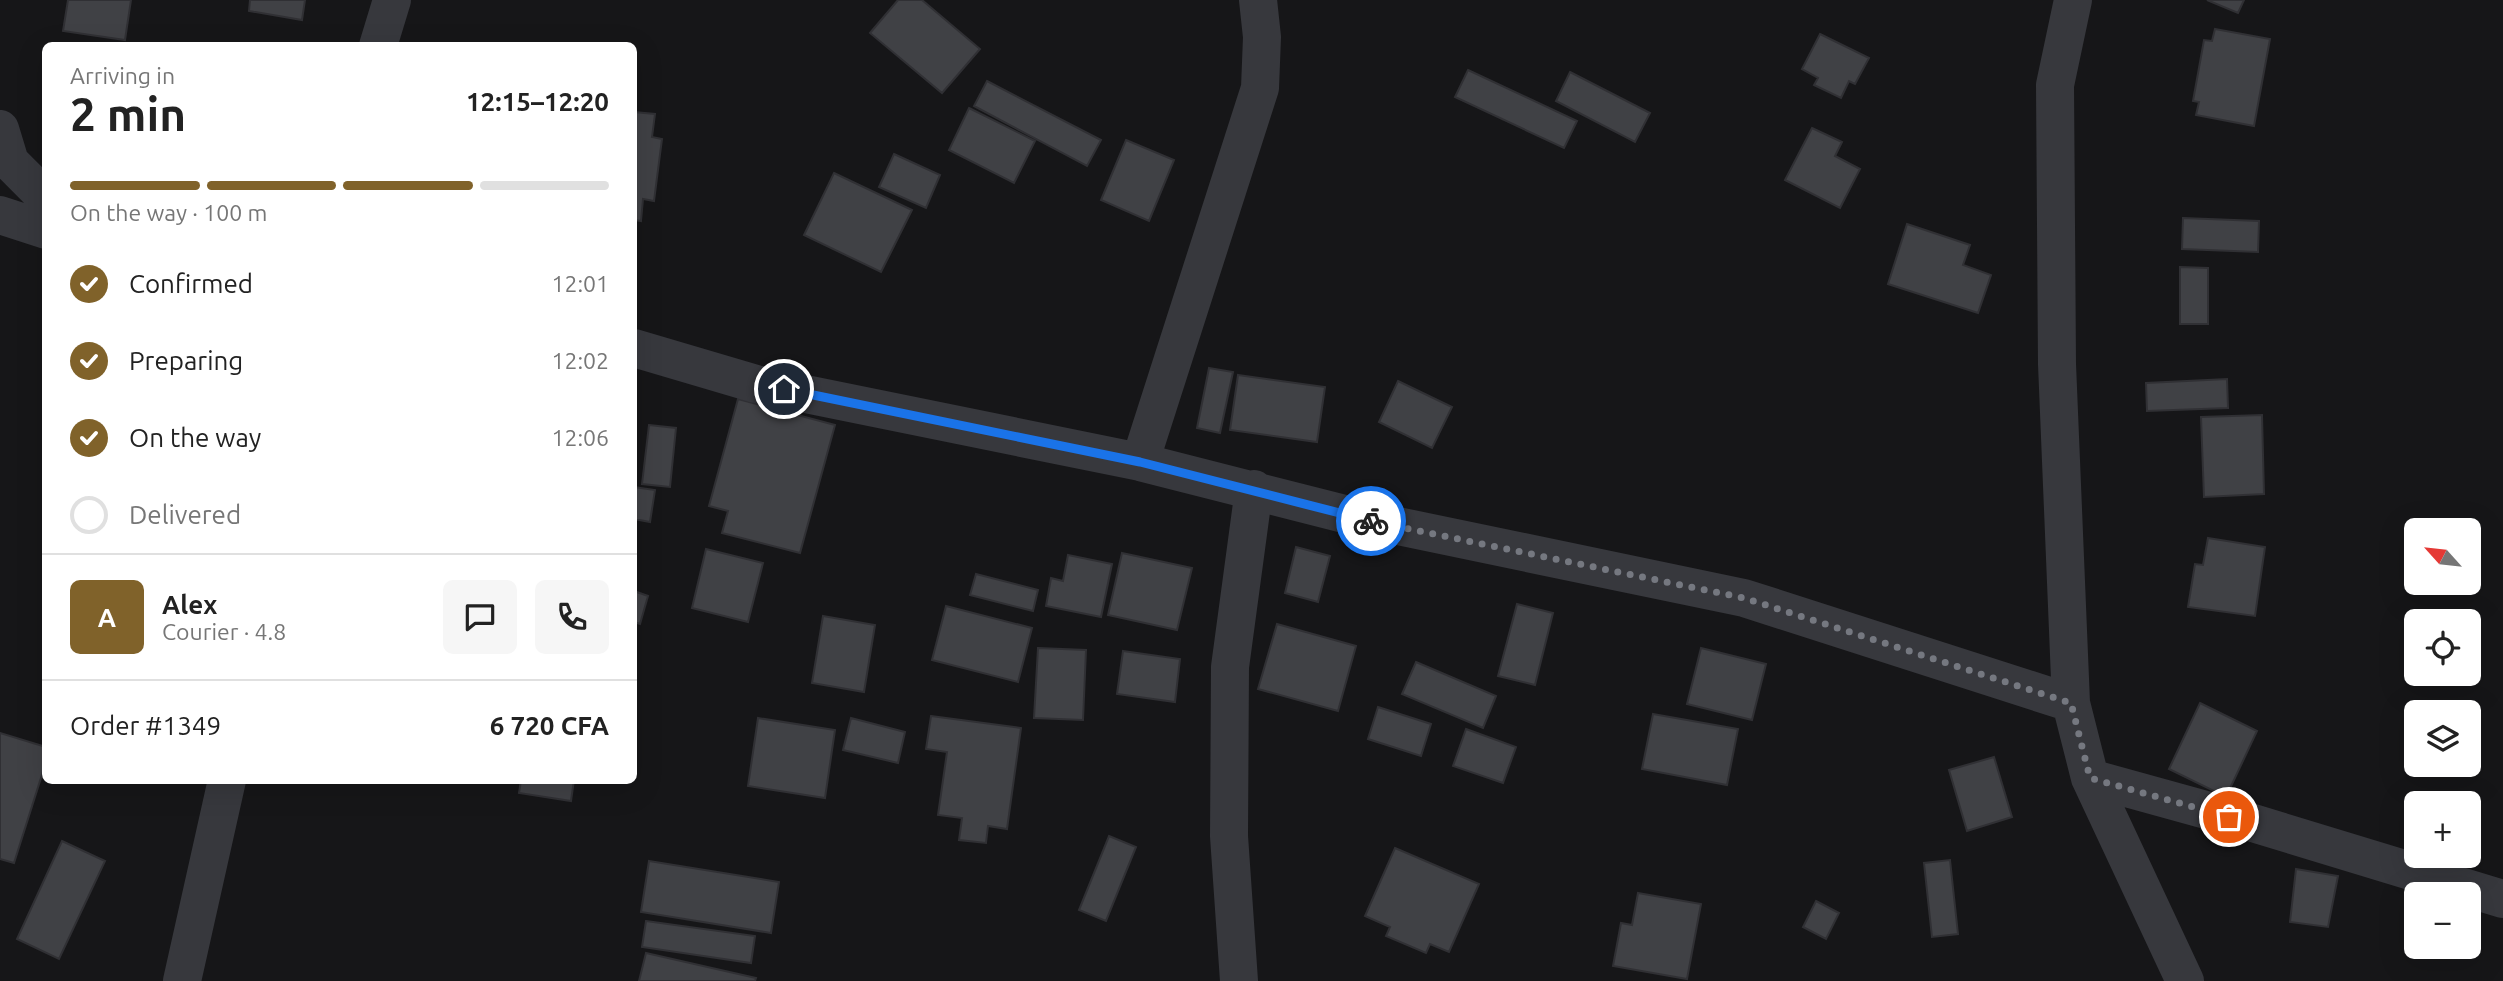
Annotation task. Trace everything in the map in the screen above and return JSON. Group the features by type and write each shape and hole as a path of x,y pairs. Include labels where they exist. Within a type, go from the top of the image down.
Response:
{"street":[{"path":"379,42 392,0"},
{"path":"1140,462 1260,88 1262,37 1258,0"},
{"path":"2073,0 2056,85 2057,364 2071,703 2090,778 2185,981"},
{"path":"0,129 10,162 42,194"},
{"path":"0,215 42,229"},
{"path":"637,349 756,384 1140,462 1364,519 1744,598 2071,703"},
{"path":"1239,981 1229,836 1230,667 1254,489"},
{"path":"2090,778 2253,823 2503,900"},
{"path":"182,981 226,784"}],"building":[{"path":"68,0 131,0 125,40 63,31"},
{"path":"250,0 305,0 302,20 249,11"},
{"path":"898,0 922,0 980,49 942,93 870,33"},
{"path":"2207,0 2244,0 2238,13"},
{"path":"2215,29 2270,39 2254,126 2196,115 2199,102 2193,101 2204,40 2212,41"},
{"path":"1820,34 1869,58 1855,84 1849,81 1841,98 1814,85 1818,78 1802,69"},
{"path":"1468,70 1577,121 1564,148 1455,97"},
{"path":"1570,72 1650,113 1635,142 1556,101"},
{"path":"987,81 1101,140 1087,166 974,106"},
{"path":"969,108 1035,141 1014,183 949,150"},
{"path":"637,112 655,114 652,137 662,139 654,201 643,199 641,221 637,220"},
{"path":"1812,128 1842,142 1835,156 1860,169 1840,208 1785,180"},
{"path":"1126,140 1174,160 1149,221 1101,200"},
{"path":"894,154 940,175 926,208 879,187"},
{"path":"834,173 912,210 881,272 804,235"},
{"path":"2183,218 2259,221 2258,252 2182,249"},
{"path":"1907,224 1970,245 1963,265 1991,275 1978,313 1888,284"},
{"path":"2180,267 2208,268 2208,324 2180,324"},
{"path":"1209,368 1233,372 1220,433 1197,428"},
{"path":"1238,375 1325,387 1317,442 1230,430"},
{"path":"2227,379 2228,408 2147,411 2146,383"},
{"path":"1398,381 1452,407 1432,448 1379,422"},
{"path":"738,399 835,425 800,553 722,533 728,511 709,506"},
{"path":"2262,415 2264,494 2204,497 2201,417"},
{"path":"649,425 676,428 670,487 642,484"},
{"path":"637,487 655,490 650,522 637,520"},
{"path":"2208,538 2265,547 2255,616 2188,607 2195,564 2203,565"},
{"path":"1296,547 1330,556 1318,602 1285,593"},
{"path":"706,549 763,563 748,622 692,608"},
{"path":"1122,553 1192,568 1177,630 1108,615"},
{"path":"1068,555 1112,564 1101,617 1046,606 1051,578 1063,581"},
{"path":"976,574 1038,590 1033,611 970,595"},
{"path":"637,592 648,596 640,624 637,623"},
{"path":"1517,604 1553,613 1535,685 1498,676"},
{"path":"946,606 1032,628 1018,682 932,660"},
{"path":"823,616 875,625 864,692 812,683"},
{"path":"1277,624 1356,646 1338,711 1258,689"},
{"path":"1038,648 1086,650 1083,720 1034,718"},
{"path":"1701,648 1766,664 1752,720 1687,704"},
{"path":"1123,651 1180,659 1175,702 1117,694"},
{"path":"1416,662 1496,696 1483,728 1402,694"},
{"path":"2200,703 2257,731 2226,797 2169,769"},
{"path":"1378,707 1431,724 1421,756 1368,739"},
{"path":"1653,714 1738,729 1727,785 1642,769"},
{"path":"931,716 1021,728 1007,829 988,826 986,843 959,840 962,818 938,815 947,752 926,749"},
{"path":"758,718 835,730 825,798 748,786"},
{"path":"851,718 905,732 898,763 843,750"},
{"path":"1466,729 1516,747 1503,783 1453,766"},
{"path":"0,733 42,746 42,775 14,863 0,859"},
{"path":"1994,757 2012,817 1967,831 1949,770"},
{"path":"520,784 573,784 571,801 519,793"},
{"path":"1109,836 1136,847 1106,921 1079,910"},
{"path":"62,841 105,861 59,959 17,939"},
{"path":"1395,848 1479,884 1449,952 1430,944 1426,953 1386,936 1390,927 1365,916"},
{"path":"1950,860 1958,934 1932,937 1924,863"},
{"path":"649,861 779,882 771,933 641,912"},
{"path":"2296,869 2338,876 2328,927 2290,922"},
{"path":"1638,893 1701,904 1687,979 1613,966 1621,923 1632,925"},
{"path":"1816,901 1839,913 1826,939 1803,927"},
{"path":"646,921 755,936 751,963 642,947"},
{"path":"646,953 756,978 755,981 639,981"}],"way so far":[{"path":"1371,521 1744,598 2071,703 2090,778 2229,817"}],"route":[{"path":"784,389 1140,462 1371,521"}]}
